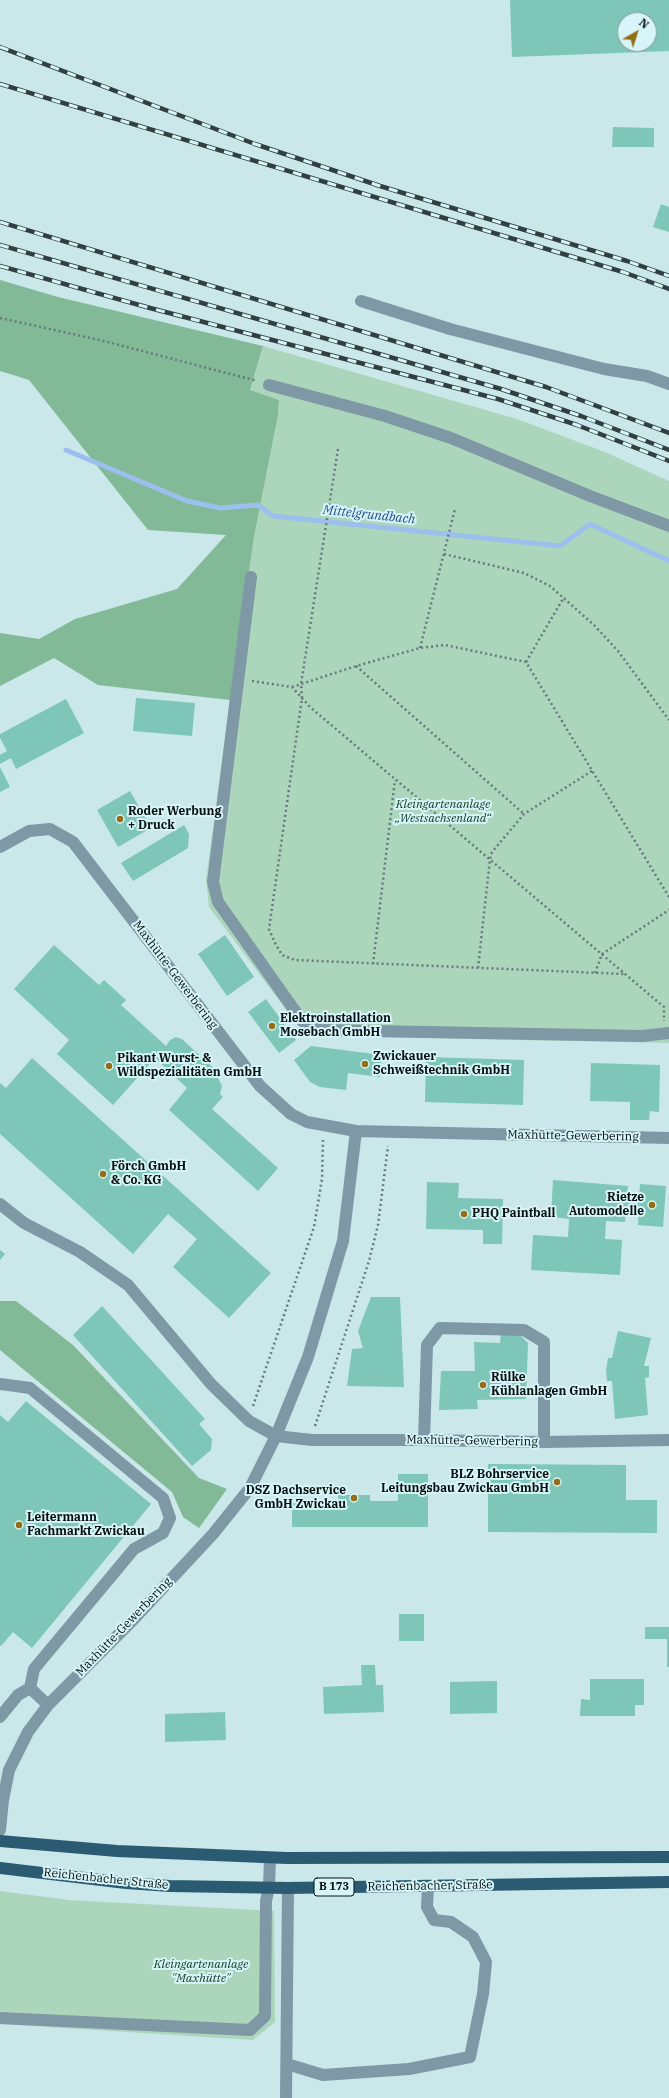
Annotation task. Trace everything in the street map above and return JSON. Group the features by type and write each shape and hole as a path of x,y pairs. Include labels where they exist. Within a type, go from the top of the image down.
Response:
{"main road":[{"path":"0,1841 117,1851 270,1858 486,1859 669,1857"},
{"name":"Reichenbacher Straße","path":"0,1868 126,1883 288,1888 669,1882"}],"street":[{"path":"360,301 450,329 604,369 646,376 669,384"},
{"path":"269,385 385,416 451,438 590,496 669,526"},
{"path":"251,578 213,882 218,902 302,1020 320,1030 642,1036 667,1029"},
{"name":"Maxhütte-Gewerbering","path":"0,847 29,830 50,829 73,842 260,1086 291,1114 307,1122 356,1131 669,1138"},
{"name":"Maxhütte-Gewerbering","path":"0,1830 3,1800 9,1770 28,1732 48,1704 134,1619 213,1534 250,1488 276,1436 308,1357 343,1241 356,1131"},
{"name":"Maxhütte-Gewerbering","path":"0,1204 24,1223 80,1252 128,1286 211,1384 249,1421 276,1436 312,1440 544,1442 669,1440"},
{"path":"424,1440 426,1345 440,1328 456,1328 524,1330 544,1342 544,1442"},
{"path":"0,1384 30,1388 163,1498 170,1518 163,1533 134,1549 34,1669 30,1688 18,1695 0,1718"},
{"path":"30,1688 48,1704"},
{"path":"0,2018 250,2030 265,2016 266,1901 269,1887 270,1858"},
{"path":"286,2064 323,2075 409,2069 470,2057 482,1994 486,1962 473,1937 451,1922 434,1920 427,1907 428,1886"},
{"path":"286,2098 288,1888"}],"path":[{"path":"0,318 104,341 269,385"},
{"path":"338,449 301,684 302,698 269,929 282,954 295,960 624,974"},
{"path":"420,648 456,509"},
{"path":"444,554 524,573 550,586 594,625 618,651 669,720"},
{"path":"526,662 564,597"},
{"path":"239,679 292,687 356,666 420,648 445,644 526,662 669,897"},
{"path":"356,666 524,814"},
{"path":"292,687 302,698 395,779 664,1007 667,1029"},
{"path":"478,968 492,852 524,814 592,771"},
{"path":"373,964 395,779"},
{"path":"596,973 602,954 669,910"},
{"path":"249,1421 314,1227 322,1178 324,1125"},
{"path":"312,1440 327,1385 369,1260 378,1225 387,1153 392,1132"}],"green space":[{"path":"0,280 58,297 263,346 250,390 279,400 278,415 254,537 230,700 98,685 54,658 0,686 0,633 39,639 75,619 177,589 226,535 148,530 29,380 0,371"},
{"name":"Kleingartenanlage „Westsachsenland“","path":"263,346 517,419 605,452 669,481 669,1043 317,1036 296,1023 209,907 206,880 247,573 278,415 279,400 250,390"},
{"path":"0,1301 16,1301 73,1345 199,1478 227,1489 199,1528 183,1517 172,1492 0,1350"},
{"name":"Kleingartenanlage \"Maxhütte\"","path":"0,1891 69,1900 274,1911 275,2022 253,2040 0,2024"}],"building":[{"path":"510,0 669,0 669,51 657,51 657,12 617,12 617,52 643,52 512,57"},
{"path":"613,127 654,128 654,147 612,147"},
{"path":"661,204 669,207 669,232 653,227"},
{"path":"136,698 195,703 192,736 133,731"},
{"path":"66,699 84,733 16,769 11,758 0,764 0,755 7,751 0,738 0,734"},
{"path":"0,767 10,787 0,792"},
{"path":"130,791 151,828 118,847 97,810"},
{"path":"184,825 189,834 188,848 133,881 121,863"},
{"path":"225,935 254,977 227,996 198,954"},
{"name":"Pikant Wurst- & Wildspezialitäten GmbH","path":"54,945 99,985 104,980 126,1000 121,1005 166,1046 170,1040 176,1037 182,1039 221,1075 218,1078 222,1086 220,1094 223,1097 212,1109 278,1168 258,1191 169,1110 187,1088 155,1058 113,1105 57,1054 69,1040 14,989"},
{"name":"Elektroinstallation Mosebach GmbH","path":"266,999 296,1040 279,1053 248,1012"},
{"path":"311,1046 382,1055 380,1077 348,1073 346,1090 320,1087 310,1082 294,1060"},
{"path":"426,1057 524,1060 523,1105 425,1102"},
{"name":"Förch GmbH & Co. KG","path":"32,1058 271,1273 229,1318 173,1267 197,1239 168,1214 133,1254 0,1134 0,1083 6,1088"},
{"path":"591,1063 660,1065 659,1112 650,1111 649,1120 630,1120 630,1102 590,1101"},
{"path":"553,1180 628,1186 627,1201 639,1201 640,1184 666,1186 663,1227 638,1225 639,1208 626,1207 625,1222 606,1221 605,1239 622,1240 620,1275 531,1270 533,1235 568,1237 569,1219 551,1217"},
{"name":"PHQ Paintball","path":"427,1182 459,1183 458,1198 503,1199 502,1244 483,1244 483,1230 426,1229"},
{"path":"0,1250 5,1254 0,1260"},
{"path":"371,1297 400,1297 404,1387 347,1386 352,1349 363,1348 358,1331"},
{"path":"102,1306 205,1419 199,1424 212,1439 211,1450 192,1466 73,1335"},
{"path":"618,1331 651,1338 644,1366 649,1366 649,1377 645,1378 648,1415 615,1419 612,1381 607,1381 606,1370 608,1358 612,1358"},
{"name":"Rülke Kühlanlagen GmbH","path":"501,1333 518,1333 528,1343 526,1399 477,1400 478,1409 439,1410 441,1371 475,1371 474,1342 500,1343"},
{"path":"26,1401 151,1504 32,1648 13,1632 1,1646 0,1645 0,1415 8,1422"},
{"name":"BLZ Bohrservice Leitungsbau Zwickau GmbH","path":"488,1464 626,1465 626,1500 657,1500 657,1533 488,1532"},
{"name":"DSZ Dachservice GmbH Zwickau","path":"398,1474 428,1474 428,1527 292,1527 292,1503 339,1503 338,1495 370,1495 370,1501 398,1501"},
{"path":"399,1614 424,1614 424,1641 399,1641"},
{"path":"645,1627 669,1627 669,1667 667,1667 667,1639 645,1639"},
{"path":"361,1665 375,1665 376,1685 383,1685 384,1712 324,1714 323,1687 362,1685"},
{"path":"590,1679 644,1679 644,1705 635,1705 635,1716 580,1716 581,1699 590,1700"},
{"path":"497,1681 497,1713 450,1714 450,1682"},
{"path":"225,1712 226,1740 165,1742 165,1714"}],"waterway":[{"name":"Mittelgrundbach","path":"66,450 187,501 220,508 258,505 273,516 560,546 590,524 669,561"}],"railway":[{"path":"0,47 255,144 380,186 627,261 669,276"},
{"path":"0,84 623,272 669,289"},
{"path":"0,222 546,387 669,433"},
{"path":"0,245 501,389 581,416 669,450"},
{"path":"0,266 150,308 498,399 577,425 669,461"}],"place":[{"name":"Roder Werbung + Druck","path":"120,819"},
{"name":"Elektroinstallation Mosebach GmbH","path":"272,1026"},
{"name":"Zwickauer Schweißtechnik GmbH","path":"365,1064"},
{"name":"Pikant Wurst- & Wildspezialitäten GmbH","path":"109,1066"},
{"name":"Förch GmbH & Co. KG","path":"103,1174"},
{"name":"Rietze Automodelle","path":"652,1205"},
{"name":"PHQ Paintball","path":"464,1214"},
{"name":"Rülke Kühlanlagen GmbH","path":"483,1385"},
{"name":"BLZ Bohrservice Leitungsbau Zwickau GmbH","path":"557,1482"},
{"name":"DSZ Dachservice GmbH Zwickau","path":"354,1498"},
{"name":"Leitermann Fachmarkt Zwickau","path":"19,1525"}]}
